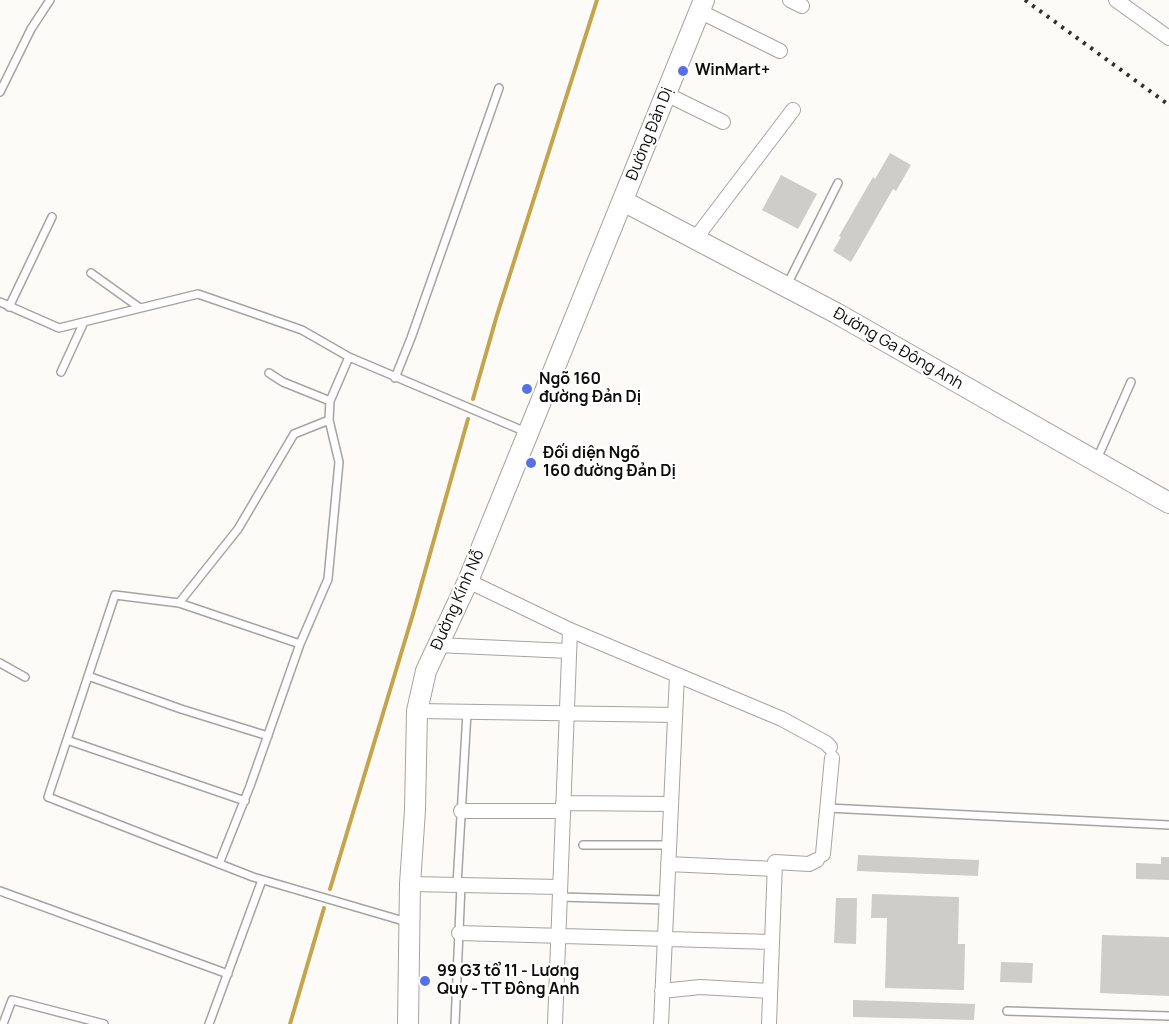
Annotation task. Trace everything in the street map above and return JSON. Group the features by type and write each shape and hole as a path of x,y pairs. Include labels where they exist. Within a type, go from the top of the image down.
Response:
{"street":[{"path":"1116,0 1168,36"},
{"path":"702,5 780,51"},
{"name":"Đường Đản Dị","path":"623,201 702,5"},
{"path":"666,94 723,122"},
{"path":"695,239 793,110"},
{"name":"Đường Ga Đông Anh","path":"623,201 836,313 1169,503"},
{"name":"Đường Kính Nỗ","path":"408,1024 410,884 415,810 417,711 426,671 468,581 623,201"},
{"path":"468,581 570,630 782,719 826,743 831,752 828,808 820,857 808,864 776,862 768,1024"},
{"path":"555,1024 570,630"},
{"path":"437,645 569,651"},
{"path":"661,1024 677,675"},
{"path":"417,711 675,715"},
{"path":"461,811 671,804"},
{"path":"668,864 775,868"},
{"path":"410,884 560,892"},
{"path":"459,933 772,942"},
{"path":"662,991 700,987 770,991"}],"lane":[{"path":"0,92 31,29 50,0"},
{"path":"395,378 499,88"},
{"path":"786,287 838,183"},
{"path":"9,308 52,217"},
{"path":"91,273 140,308"},
{"path":"0,302 9,308 59,328 198,294 302,330 349,357 395,378 529,433"},
{"path":"61,372 84,322"},
{"path":"219,864 245,801 300,644 328,579 339,462 329,420 330,401 349,357"},
{"path":"269,373 283,382 330,401"},
{"path":"1096,461 1131,381"},
{"path":"179,603 238,530 294,434 329,420"},
{"path":"300,644 179,603 115,595 48,797 262,880 410,923"},
{"path":"0,663 26,677"},
{"path":"88,676 181,709 268,736"},
{"path":"454,1024 459,933 461,811 467,712"},
{"path":"67,740 245,801"},
{"path":"828,808 1169,825"},
{"path":"583,845 669,845"},
{"path":"209,1024 262,880"},
{"path":"0,891 228,974"},
{"path":"560,892 667,900"},
{"path":"3,1024 12,1000 87,1022 104,1024"},
{"path":"1007,1011 1169,1016"}],"building":[{"path":"890,153 911,165 896,191 893,189 851,262 833,251 841,237 839,236 873,177 875,179"},
{"path":"781,175 817,194 798,229 762,210"},
{"path":"858,855 979,860 978,876 857,871"},
{"path":"1161,857 1169,857 1169,880 1136,879 1136,863 1161,864"},
{"path":"872,894 959,897 958,944 965,944 964,990 885,988 887,918 871,918"},
{"path":"836,898 857,898 856,944 834,943"},
{"path":"1102,935 1169,937 1169,996 1100,993"},
{"path":"1001,962 1033,963 1032,983 1000,982"},
{"path":"853,1000 975,1004 974,1020 853,1017"}],"waterway":[{"path":"473,399 497,315 597,0"},
{"path":"330,889 413,614 468,419"},
{"path":"290,1024 324,908"}],"railway":[{"path":"1025,0 1169,105"}],"place":[{"name":"WinMart+","path":"683,71"},
{"name":"Ngõ 160 đường Đản Dị","path":"527,389"},
{"name":"Đối diện Ngõ 160 đường Đản Dị","path":"531,463"},
{"name":"99 G3 tổ 11 - Lương Quy - TT Đông Anh","path":"425,981"}]}
